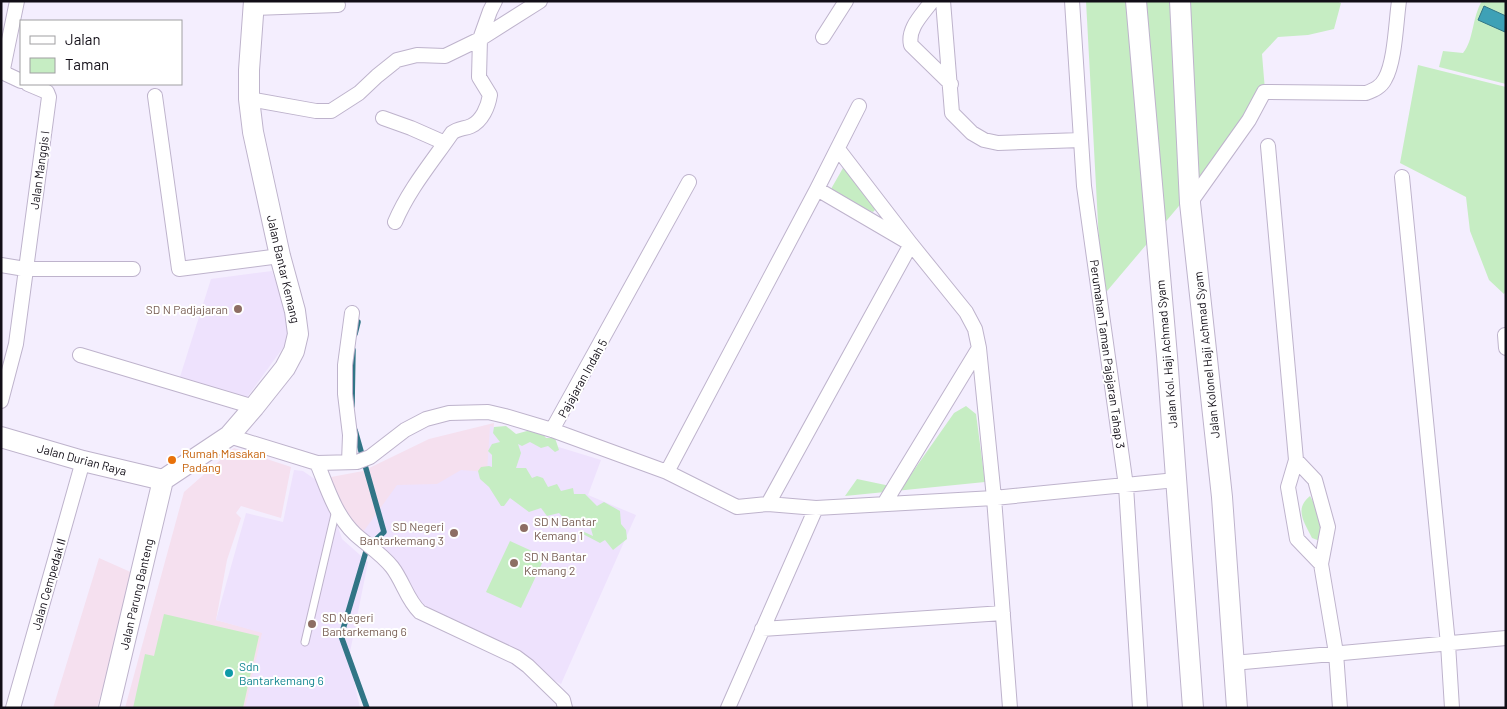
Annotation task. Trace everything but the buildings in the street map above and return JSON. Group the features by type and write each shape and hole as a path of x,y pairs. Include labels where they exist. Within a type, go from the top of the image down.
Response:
{"main road":[{"name":"Jalan Kol. Haji Achmad Syam","path":"1136,1 1168,356 1193,708"},
{"name":"Jalan Kolonel Haji Achmad Syam","path":"1180,1 1190,203 1222,498 1237,708"},
{"name":"Jalan Bantar Kemang","path":"163,480 229,436 285,368 294,352 298,334 295,311 280,256 253,132 249,99 249,70 254,5"},
{"name":"Jalan Durian Raya","path":"1,437 84,461 163,480"},
{"name":"Jalan Parung Banteng","path":"109,708 163,480"}],"street":[{"path":"17,1 4,70 6,74 20,81"},
{"path":"395,222 414,185 452,133 480,120 490,99 490,95 478,77 480,39 495,1"},
{"path":"249,99 316,112 331,111 359,93 397,60 417,55 445,56 480,39 540,1"},
{"path":"824,36 846,1"},
{"path":"932,1 911,30 909,38 911,45 951,84"},
{"path":"943,1 952,114 972,133 984,140 998,143 1081,140"},
{"name":"Perumahan Taman Pajajaran Tahap 3","path":"1072,1 1086,196 1126,486 1140,708"},
{"path":"1190,203 1249,120 1264,92 1366,93 1377,88 1384,80 1390,68 1399,1"},
{"path":"254,5 338,5"},
{"name":"Jalan Manggis I","path":"25,269 50,97 47,92 30,85"},
{"path":"155,96 179,268 280,256"},
{"path":"667,472 838,149 858,106"},
{"path":"383,118 445,143"},
{"path":"1268,146 1296,460 1288,488 1297,539 1321,564"},
{"path":"838,149 966,312 975,329 979,348 994,498 1010,708"},
{"path":"1402,176 1448,644 1452,708"},
{"name":"Pajajaran Indah 5","path":"229,436 317,463 353,462 370,457 405,430 426,418 449,413 488,412 552,430 689,182"},
{"path":"817,189 911,244"},
{"path":"768,504 911,244"},
{"path":"1,265 25,269 133,270"},
{"path":"1,401 16,344 25,269"},
{"path":"352,313 345,365 345,394 353,462"},
{"path":"884,504 979,348"},
{"path":"80,355 254,407"},
{"path":"552,430 667,472 737,507 768,504 816,508 994,498 1176,480"},
{"path":"1296,460 1315,480 1328,527 1321,564 1336,653 1340,708"},
{"name":"Jalan Cempedak II","path":"13,708 84,461"},
{"path":"317,463 336,510 355,534 392,566 411,601 420,612 516,657 563,700 565,708"},
{"path":"728,708 816,508"},
{"path":"762,629 1003,613"},
{"path":"1233,663 1506,638"}],"lane":[{"path":"305,642 336,510"}],"shaded area":[{"path":"272,271 293,334 245,400 179,380 211,279"},
{"path":"494,423 489,475 365,540 353,539 331,477 363,471 429,439"},
{"name":"SD N Bantar Kemang 2","path":"490,426 601,460 588,495 636,515 561,684 421,613 409,587 358,539 397,485 437,484 461,470 487,472"},
{"path":"234,448 291,467 281,518 241,506 236,513 241,518 227,560 216,620 265,633 249,708 125,708 184,492"},
{"path":"294,470 303,471 319,482 331,506 342,539 368,562 349,657 360,708 245,708 262,633 216,620 246,513 283,522"},
{"path":"99,558 135,574 97,708 53,708"}],"green space":[{"path":"1086,1 1336,1 1341,3 1334,29 1308,35 1278,37 1262,54 1266,103 1102,297"},
{"path":"1482,1 1506,1 1506,84 1439,67 1443,51 1463,53 1467,48 1476,14"},
{"path":"1418,65 1506,87 1506,291 1504,294 1489,280 1470,231 1466,197 1400,163"},
{"path":"850,167 873,204 875,210 873,212 831,189 843,168"},
{"path":"966,406 976,414 985,482 845,496 857,479 895,487 907,480 954,413"},
{"path":"506,426 516,434 538,428 546,438 555,438 559,450 555,452 548,446 541,448 530,442 522,446 518,444 521,453 516,468 526,468 532,478 537,476 543,478 548,487 557,484 561,491 573,488 574,494 585,494 597,506 604,502 620,511 621,524 626,530 627,539 613,550 605,540 600,543 579,532 580,530 593,536 590,525 585,527 578,521 571,526 559,513 547,516 541,508 529,512 510,498 504,506 501,506 489,487 480,479 478,471 481,467 492,467 492,455 488,451 492,444 500,442 493,433 494,427"},
{"path":"1310,496 1321,516 1325,530 1320,541 1312,538 1302,516 1302,506"},
{"path":"510,541 545,557 521,608 486,592"},
{"path":"164,614 259,636 243,708 133,708 145,654 154,656"}],"water":[{"path":"1484,6 1506,16 1505,32 1478,20"}],"waterway":[{"path":"355,334 358,322"},
{"path":"352,406 353,350"},
{"path":"355,430 384,532 367,548 341,636 367,708"}],"place":[{"name":"SD N Padjajaran","path":"238,309"},
{"name":"Rumah Masakan Padang","path":"172,460"},
{"name":"SD N Bantar Kemang 1","path":"524,528"},
{"name":"SD Negeri Bantarkemang 3","path":"454,533"},
{"name":"SD N Bantar Kemang 2","path":"514,563"},
{"name":"SD Negeri Bantarkemang 6","path":"312,624"},
{"name":"Sdn Bantarkemang 6","path":"229,673"}]}
